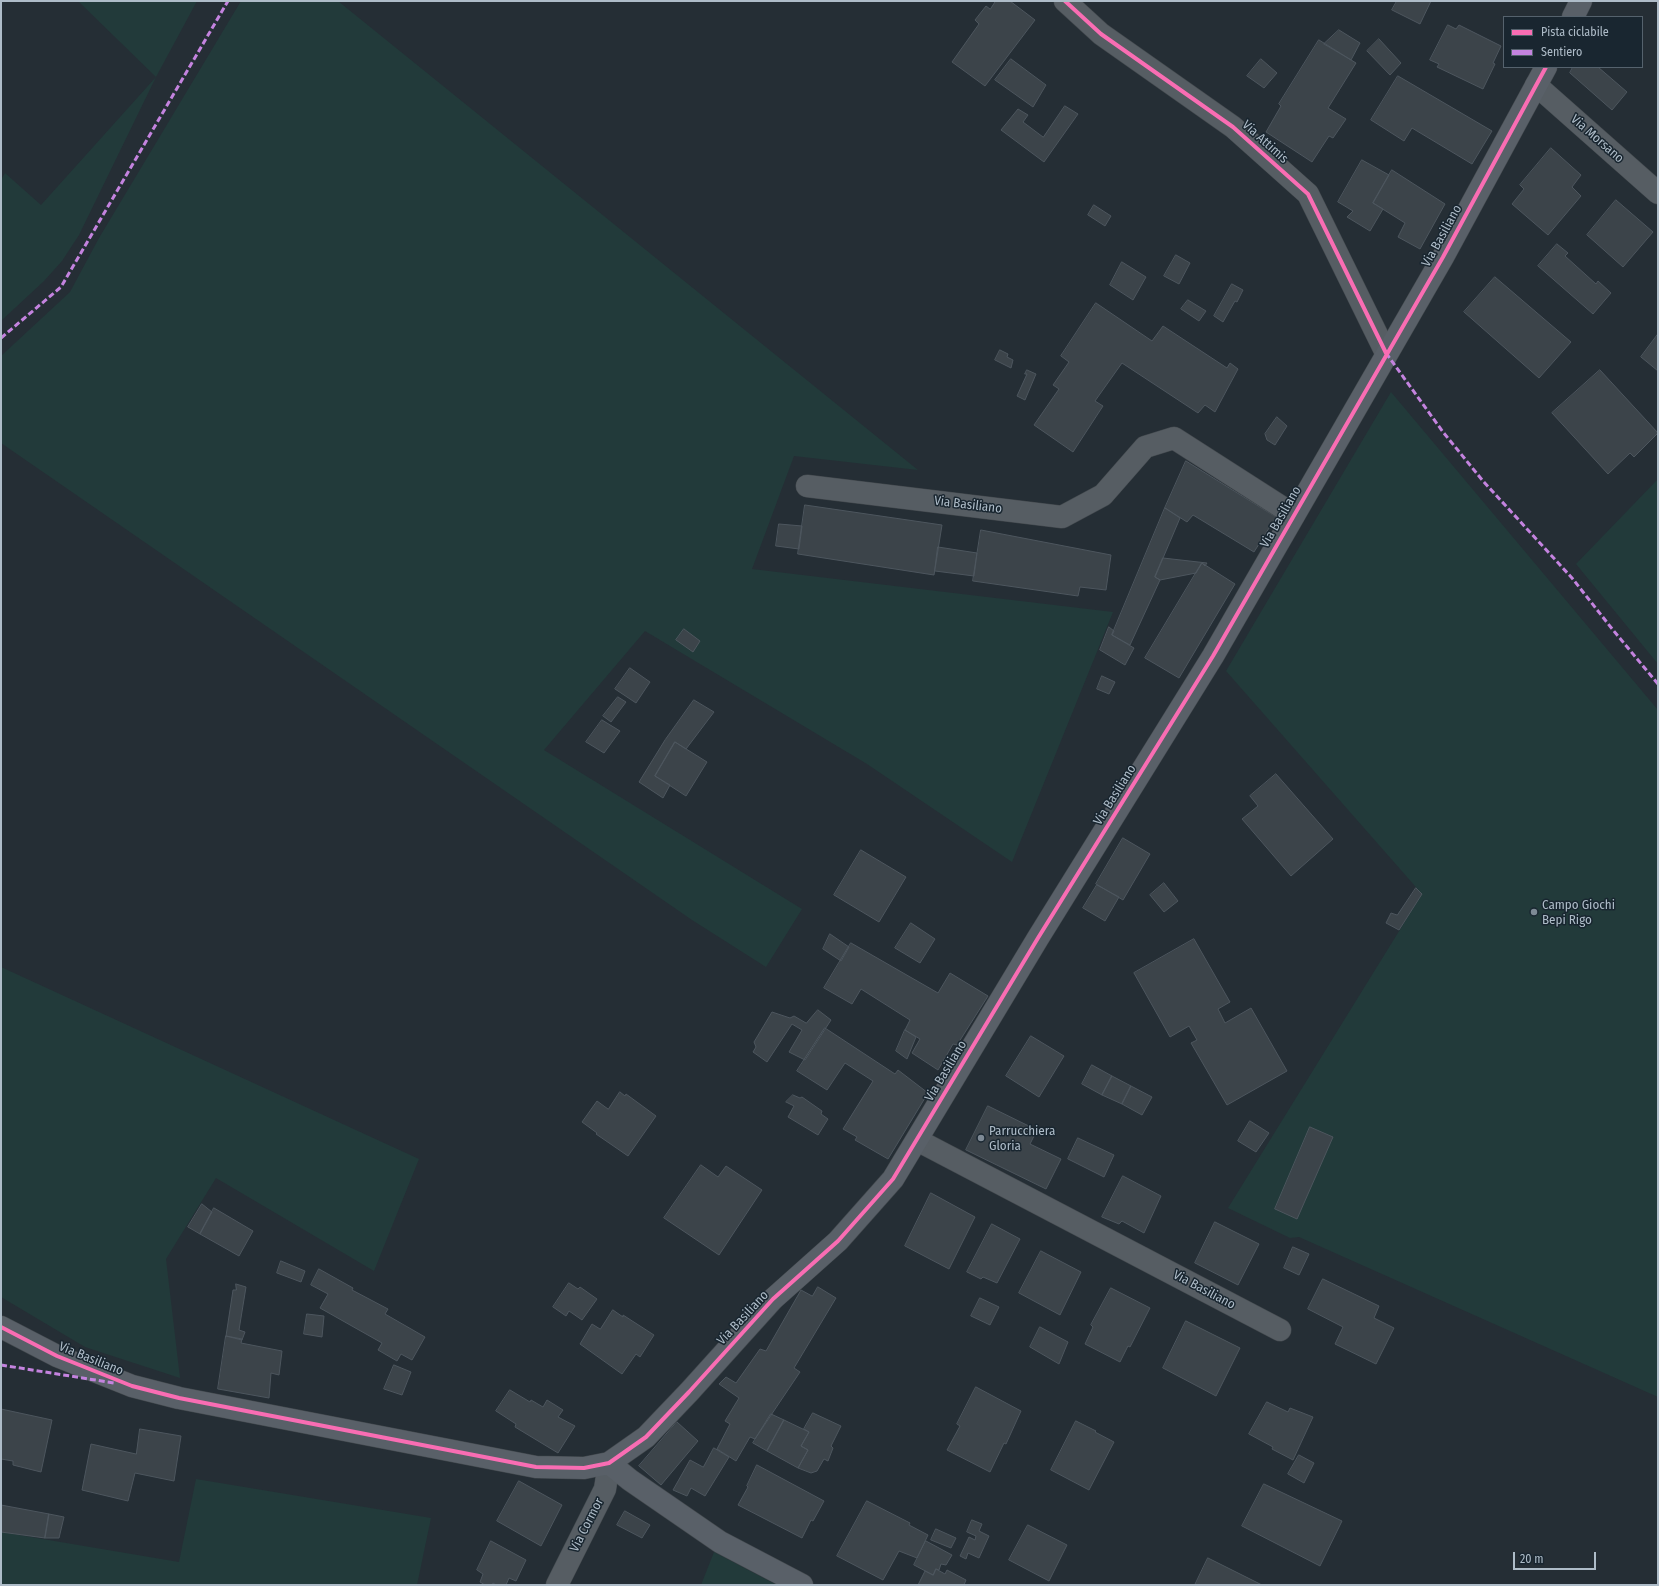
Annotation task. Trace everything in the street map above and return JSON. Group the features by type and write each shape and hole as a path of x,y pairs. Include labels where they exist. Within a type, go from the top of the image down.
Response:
{"street":[{"name":"Via Attimis","path":"1065,1 1101,34 1233,127 1308,194 1386,353"},
{"path":"1574,16 1581,1"},
{"name":"Via Basiliano","path":"1,1327 57,1356 132,1386 179,1398 536,1467 584,1468 609,1463 646,1437 773,1299 838,1241 893,1179 1042,931 1213,656 1386,353 1443,257 1541,76"},
{"name":"Via Morsano","path":"1541,76 1658,193"},
{"name":"Via Basiliano","path":"807,486 1062,516 1103,495 1145,447 1174,438 1294,515"},
{"name":"Via Basiliano","path":"917,1140 1280,1330"},
{"path":"609,1463 630,1480 720,1542 802,1585"},
{"name":"Via Cormor","path":"557,1585 605,1489 609,1463"}],"green space":[{"path":"78,1 197,1 156,77"},
{"path":"241,1 338,1 918,470 794,456 752,569 1113,612 1012,862 867,764 645,631 544,750 802,909 766,967 692,920 1,443 1,356 70,292 99,238"},
{"path":"156,77 79,235 62,261 44,281 1,321 1,180 5,173 41,205"},
{"name":"Campo Giochi Bepi Rigo","path":"1391,392 1658,710 1658,1397 1299,1237 1290,1238 1228,1208 1422,894 1226,671"},
{"path":"1658,479 1658,664 1576,564"},
{"path":"1,967 419,1159 374,1271 216,1178 166,1259 180,1378 85,1347 1,1297"},
{"path":"196,1479 431,1518 417,1585 1,1584 1,1532 179,1562"},
{"path":"714,1552 777,1585 701,1585"}],"building":[{"path":"996,1 1010,1 1035,20 985,86 952,62 979,24 975,20 986,6 990,9"},
{"path":"1397,1 1431,1 1420,24 1392,10"},
{"path":"1448,25 1456,29 1459,25 1501,46 1493,63 1495,64 1483,89 1437,67 1439,64 1430,60"},
{"path":"1339,30 1360,43 1351,60 1324,44"},
{"path":"1379,39 1401,63 1390,75 1367,51"},
{"path":"1319,40 1356,63 1328,108 1346,119 1333,138 1329,136 1312,162 1266,132 1281,106 1279,104"},
{"path":"1011,59 1046,85 1033,107 995,80"},
{"path":"1261,59 1277,73 1264,88 1247,76"},
{"path":"1572,68 1599,68 1627,92 1612,110 1570,73"},
{"path":"1398,76 1492,131 1472,164 1412,128 1404,141 1371,120"},
{"path":"1065,106 1078,114 1044,162 1001,130 1018,109 1028,115 1023,122 1043,137"},
{"path":"1551,148 1581,175 1572,187 1581,196 1548,235 1512,204 1524,189 1520,185"},
{"path":"1362,160 1389,175 1373,203 1383,209 1370,231 1347,217 1353,211 1338,202"},
{"path":"1392,170 1445,204 1420,249 1398,237 1405,223 1373,203"},
{"path":"1616,200 1653,232 1623,267 1587,235"},
{"path":"1094,205 1111,216 1105,226 1088,215"},
{"path":"1557,244 1568,253 1565,256 1596,284 1598,281 1611,293 1593,314 1538,266"},
{"path":"1176,255 1190,263 1179,284 1164,276"},
{"path":"1122,262 1146,277 1133,300 1110,285"},
{"path":"1495,277 1571,342 1539,378 1464,312"},
{"path":"1232,284 1243,290 1237,302 1235,301 1223,322 1214,316"},
{"path":"1188,300 1206,311 1199,321 1181,309"},
{"path":"1096,303 1152,341 1163,326 1227,368 1230,363 1238,369 1215,412 1205,405 1198,413 1122,363 1095,401 1103,406 1073,452 1034,425 1059,389 1053,385 1069,362 1061,356"},
{"path":"1658,334 1658,371 1641,357"},
{"path":"1000,350 1008,354 1007,357 1013,360 1011,368 995,360"},
{"path":"1027,370 1036,374 1025,400 1017,396 1027,374 1025,374"},
{"path":"1600,370 1658,433 1634,457 1630,453 1608,474 1552,413"},
{"path":"1277,417 1287,426 1275,445 1267,440 1265,434"},
{"path":"1186,461 1276,517 1254,552 1193,515 1187,522 1165,508"},
{"path":"805,505 942,525 934,575 798,554"},
{"path":"1165,508 1180,518 1155,577 1160,580 1130,645 1112,635"},
{"path":"779,524 802,526 799,549 776,546"},
{"path":"981,530 1111,555 1106,590 1080,587 1078,596 973,581"},
{"path":"938,547 977,553 974,576 935,571"},
{"path":"1163,558 1207,563 1205,566 1202,563 1196,573 1160,580 1155,577"},
{"path":"1202,563 1235,584 1179,678 1145,658"},
{"path":"1109,627 1114,631 1112,635 1134,648 1125,665 1100,650"},
{"path":"684,629 700,641 693,652 676,640"},
{"path":"630,668 650,682 636,703 615,689"},
{"path":"1102,676 1115,682 1109,694 1097,689"},
{"path":"618,697 626,702 611,722 603,716"},
{"path":"694,700 714,712 686,749 675,742 655,776 670,785 663,798 639,782 665,740"},
{"path":"602,720 620,731 604,753 586,742"},
{"path":"675,742 707,762 686,796 655,776"},
{"path":"1276,774 1333,839 1291,876 1242,819 1258,806 1250,796"},
{"path":"1123,838 1150,854 1123,900 1096,884"},
{"path":"861,850 906,877 879,922 834,895"},
{"path":"1164,883 1178,901 1164,912 1150,895"},
{"path":"1097,885 1119,897 1105,921 1083,908"},
{"path":"1416,888 1422,894 1399,930 1386,923 1391,913 1397,915"},
{"path":"911,923 935,939 920,963 895,948"},
{"path":"830,934 849,947 841,961 823,949"},
{"path":"1194,939 1230,1002 1218,1009 1225,1023 1251,1008 1287,1071 1227,1105 1191,1043 1197,1040 1189,1026 1170,1037 1134,973"},
{"path":"851,943 938,993 950,973 988,996 957,1045 953,1044 938,1070 912,1053 920,1039 905,1030 910,1020 861,989 852,1004 824,988"},
{"path":"818,1010 831,1020 805,1060 789,1052 802,1030 792,1024 767,1062 753,1052 756,1047 754,1042 772,1012 790,1018 794,1016 806,1023"},
{"path":"825,1028 895,1074 898,1070 928,1093 888,1159 855,1140 857,1137 843,1129 873,1081 845,1063 827,1090 797,1071"},
{"path":"905,1030 916,1037 907,1059 896,1051"},
{"path":"1031,1036 1064,1056 1039,1097 1006,1076"},
{"path":"1092,1065 1112,1076 1102,1095 1082,1084"},
{"path":"1112,1076 1131,1086 1122,1104 1102,1095"},
{"path":"1131,1086 1152,1097 1142,1115 1122,1104"},
{"path":"620,1092 625,1096 626,1094 656,1116 628,1156 596,1134 597,1133 582,1122 597,1101 608,1109"},
{"path":"793,1095 800,1098 802,1097 822,1111 821,1114 828,1119 818,1135 788,1117 794,1106 786,1102"},
{"path":"988,1106 1037,1130 1030,1144 1061,1159 1046,1189 966,1150"},
{"path":"1250,1121 1269,1133 1256,1152 1238,1141"},
{"path":"1310,1127 1333,1137 1297,1219 1275,1209"},
{"path":"1078,1138 1114,1155 1104,1177 1068,1159"},
{"path":"701,1165 718,1177 726,1166 762,1190 719,1255 664,1218"},
{"path":"1123,1176 1161,1196 1144,1233 1122,1221 1119,1224 1102,1217"},
{"path":"931,1193 975,1217 949,1269 905,1246"},
{"path":"202,1204 212,1212 200,1234 188,1227"},
{"path":"214,1208 253,1231 239,1256 200,1234"},
{"path":"1215,1222 1259,1244 1238,1285 1195,1263"},
{"path":"992,1224 1020,1239 997,1283 983,1277 981,1279 967,1272"},
{"path":"1293,1247 1309,1254 1299,1275 1284,1268"},
{"path":"1041,1251 1081,1272 1060,1315 1019,1293"},
{"path":"281,1261 305,1271 301,1282 277,1273"},
{"path":"319,1269 353,1288 352,1290 388,1309 385,1314 425,1337 412,1360 401,1354 397,1361 378,1350 382,1343 320,1308 328,1294 311,1285"},
{"path":"1323,1279 1379,1306 1374,1318 1394,1328 1376,1364 1335,1344 1343,1327 1308,1309"},
{"path":"569,1283 578,1289 580,1287 597,1299 582,1320 569,1311 566,1316 553,1307"},
{"path":"236,1284 246,1287 239,1330 245,1332 242,1340 226,1336 233,1290 236,1290"},
{"path":"818,1287 836,1298 794,1368 800,1372 755,1439 750,1437 736,1461 717,1449 730,1424 725,1421 739,1398 719,1384 726,1377 736,1383 760,1349 766,1351 801,1290 812,1296"},
{"path":"1111,1288 1150,1308 1130,1347 1128,1346 1120,1362 1085,1344 1093,1327 1091,1325"},
{"path":"980,1298 999,1307 990,1325 971,1316"},
{"path":"613,1310 654,1335 640,1357 636,1354 622,1374 580,1344 592,1324 600,1329"},
{"path":"307,1314 324,1316 322,1337 304,1334"},
{"path":"1186,1321 1240,1348 1216,1396 1163,1368"},
{"path":"1040,1327 1068,1342 1059,1364 1030,1347"},
{"path":"226,1336 242,1339 241,1343 282,1351 279,1375 271,1373 269,1398 218,1389"},
{"path":"394,1365 411,1372 402,1395 384,1389"},
{"path":"976,1387 1021,1411 1006,1444 1004,1443 990,1472 947,1450 960,1426 957,1424"},
{"path":"510,1390 530,1402 531,1400 543,1407 547,1400 563,1410 558,1417 575,1426 558,1453 515,1427 516,1424 496,1411"},
{"path":"1267,1402 1288,1412 1290,1408 1313,1417 1293,1460 1272,1449 1273,1447 1249,1434"},
{"path":"1,1409 52,1420 41,1472 13,1465 13,1461 1,1459"},
{"path":"813,1413 841,1426 831,1446 833,1448 828,1461 824,1459 817,1471 811,1473 798,1468 808,1450 801,1446 809,1432 804,1429"},
{"path":"771,1414 784,1420 767,1451 753,1443"},
{"path":"784,1420 809,1432 801,1446 808,1450 798,1468 767,1451"},
{"path":"1076,1421 1114,1442 1089,1490 1051,1470"},
{"path":"677,1422 698,1441 661,1485 639,1466"},
{"path":"140,1429 181,1436 174,1481 135,1473 128,1501 82,1490 91,1444 136,1454"},
{"path":"714,1448 729,1457 705,1496 691,1488 687,1496 673,1490 690,1460 703,1467"},
{"path":"1299,1455 1314,1463 1304,1483 1288,1474"},
{"path":"757,1465 824,1501 813,1521 811,1520 802,1538 738,1505 748,1487 747,1486"},
{"path":"519,1481 562,1505 541,1546 497,1521"},
{"path":"1264,1484 1342,1521 1320,1566 1242,1526"},
{"path":"867,1501 910,1523 909,1525 928,1535 917,1558 899,1551 883,1580 837,1556"},
{"path":"1,1505 49,1514 45,1538 1,1532"},
{"path":"625,1511 650,1525 642,1538 617,1525"},
{"path":"49,1514 64,1517 59,1538 45,1538"},
{"path":"972,1520 982,1524 979,1531 989,1536 979,1558 968,1553 966,1559 960,1556 969,1537 975,1540 976,1536 967,1532"},
{"path":"1028,1525 1067,1545 1049,1581 1009,1560"},
{"path":"936,1529 956,1538 951,1548 931,1540"},
{"path":"491,1541 526,1560 516,1581 509,1578 506,1585 496,1585 493,1583 492,1585 485,1585 480,1582 483,1574 477,1570"},
{"path":"926,1541 952,1555 946,1565 941,1564 939,1570 936,1569 933,1575 914,1565"},
{"path":"1208,1558 1262,1585 1195,1585"},
{"path":"936,1569 945,1574 947,1570 966,1580 964,1585 918,1585 925,1571 933,1575"}],"marked path":[{"path":"1,338 61,287 228,1"},
{"path":"1386,353 1443,432 1483,481 1572,578 1658,684"},
{"path":"1,1365 114,1383"}],"cycle path":[{"path":"1065,1 1101,34 1233,127 1308,194 1386,353"},
{"path":"1,1327 57,1356 132,1386 179,1398 536,1467 584,1468 609,1463 646,1437 773,1299 838,1241 893,1179 1038,938 1213,656 1443,257 1545,68"}],"place":[{"name":"Campo Giochi Bepi Rigo","path":"1534,912"},
{"name":"Parrucchiera Gloria","path":"981,1138"}]}
